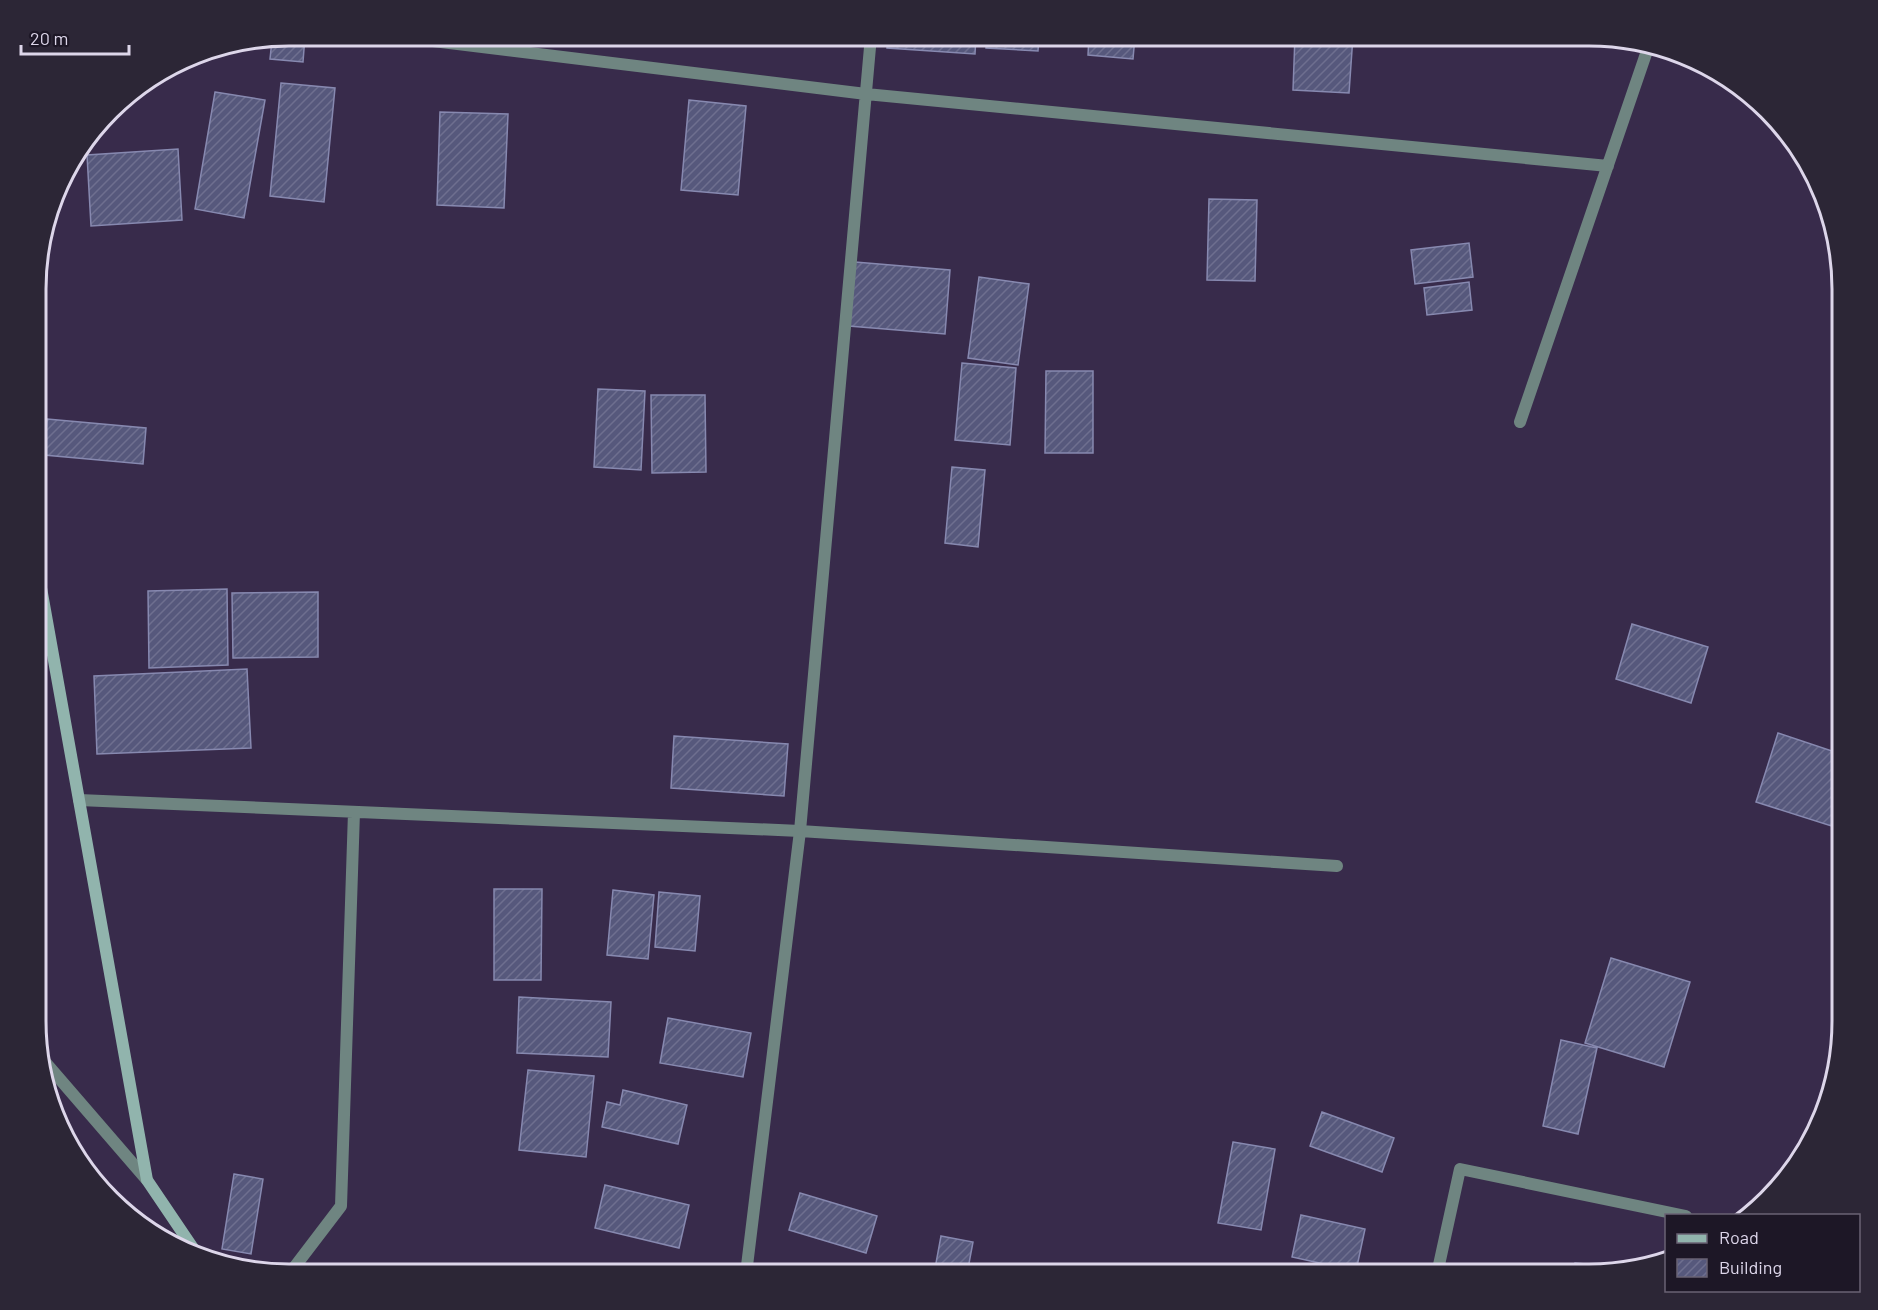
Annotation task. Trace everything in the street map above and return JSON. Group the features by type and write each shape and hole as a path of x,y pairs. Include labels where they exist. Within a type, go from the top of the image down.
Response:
{"main road":[{"path":"46,616 147,1180 187,1240"}],"street":[{"path":"474,46 866,94 1608,166"},
{"path":"747,1264 800,831 870,46"},
{"path":"1520,422 1646,54"},
{"path":"79,800 800,831 1337,866"},
{"path":"298,1264 341,1206 354,812"},
{"path":"51,1069 147,1180"},
{"path":"1439,1264 1460,1169 1681,1214"}],"building":[{"path":"304,46 303,62 270,59 271,47"},
{"path":"887,46 975,46 975,54 887,48"},
{"path":"986,46 1038,46 1038,51 986,48"},
{"path":"1088,46 1134,46 1133,59 1088,55"},
{"path":"1295,46 1352,46 1349,93 1293,90"},
{"path":"281,83 335,88 324,202 270,196"},
{"path":"215,92 265,100 244,218 195,209"},
{"path":"689,100 746,106 738,195 681,190"},
{"path":"440,112 508,114 504,208 437,205"},
{"path":"178,149 182,220 91,226 88,155"},
{"path":"1209,199 1257,200 1255,281 1207,280"},
{"path":"1469,243 1473,277 1415,284 1411,250"},
{"path":"855,262 950,270 945,334 849,326"},
{"path":"979,277 1029,284 1018,365 968,358"},
{"path":"1469,282 1472,310 1427,315 1424,288"},
{"path":"962,363 1016,368 1010,445 955,440"},
{"path":"1046,371 1093,371 1093,453 1045,453"},
{"path":"598,389 645,391 641,470 594,467"},
{"path":"651,395 705,395 706,472 652,473"},
{"path":"47,419 146,428 143,464 46,455"},
{"path":"952,467 985,470 978,547 945,543"},
{"path":"227,589 228,665 149,668 148,591"},
{"path":"318,592 318,657 233,658 232,593"},
{"path":"1632,624 1708,647 1691,703 1616,679"},
{"path":"247,669 251,748 97,754 94,676"},
{"path":"1778,733 1832,751 1832,826 1756,802"},
{"path":"674,736 788,744 784,796 671,788"},
{"path":"494,889 542,889 541,980 494,980"},
{"path":"613,890 654,895 648,959 607,955"},
{"path":"659,892 700,896 695,951 655,947"},
{"path":"1611,958 1690,982 1664,1067 1585,1043"},
{"path":"519,997 611,1002 608,1057 517,1053"},
{"path":"668,1018 751,1033 743,1077 660,1063"},
{"path":"1561,1040 1597,1048 1578,1134 1543,1126"},
{"path":"528,1070 594,1076 586,1157 519,1150"},
{"path":"623,1090 687,1105 678,1144 602,1127 607,1102 620,1105"},
{"path":"1322,1112 1394,1138 1382,1172 1310,1146"},
{"path":"1233,1142 1275,1149 1261,1230 1218,1223"},
{"path":"234,1174 263,1179 251,1254 222,1249"},
{"path":"605,1185 689,1205 679,1248 595,1228"},
{"path":"800,1193 877,1216 866,1253 789,1230"},
{"path":"1301,1215 1365,1229 1358,1264 1324,1264 1292,1257"},
{"path":"941,1236 973,1242 969,1264 936,1264"}]}
